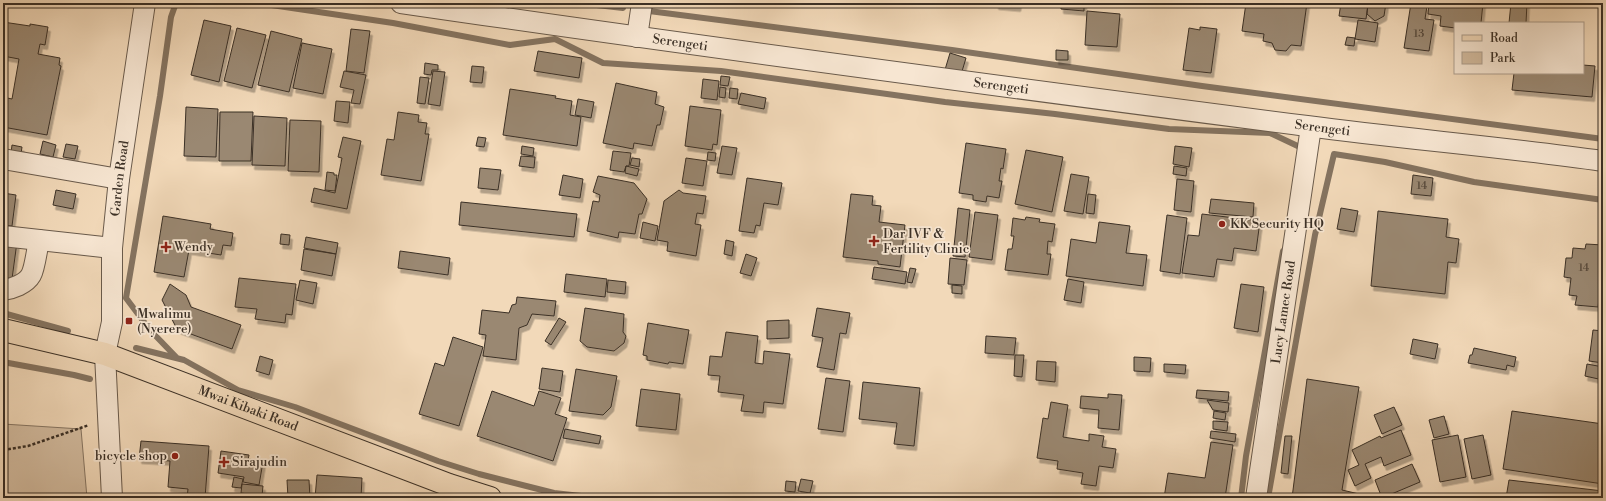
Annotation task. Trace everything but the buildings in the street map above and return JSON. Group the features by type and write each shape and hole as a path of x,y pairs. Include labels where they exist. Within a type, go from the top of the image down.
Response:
{"main road":[{"name":"Mwai Kibaki Road","path":"3,330 105,354 441,482 490,498"}],"street":[{"name":"Garden Road","path":"112,498 105,354 112,322 112,248 119,179 145,3"},
{"name":"Serengeti","path":"401,3 637,37 1311,126 1538,152 1603,161"},
{"path":"637,37 642,3"},
{"name":"Lucy Lamec Road","path":"1256,498 1311,126"},
{"path":"3,159 119,179"},
{"path":"3,236 112,248"},
{"path":"3,290 12,289 31,276 39,240"}],"path":[{"path":"3,450 28,446 108,417"}],"green space":[{"path":"3,424 81,429 87,498 3,498"}],"waterway":[{"path":"176,3 171,17 160,96 126,298 150,330 177,358"},
{"path":"258,3 393,23 510,45 555,39 603,63 721,71 945,102 1055,114 1169,129 1270,133 1304,149"},
{"path":"579,3 623,8"},
{"path":"650,6 649,11 952,50 1202,86 1603,139"},
{"path":"1268,498 1315,235 1334,154 1385,162 1474,182 1603,200"},
{"path":"1241,498 1246,456 1283,251"},
{"path":"3,313 68,331"},
{"path":"136,348 184,360 238,390 295,407 438,461 479,474 554,493 599,498"},
{"path":"3,362 90,379"}],"place":[{"name":"KK Security HQ","path":"1222,224"},
{"name":"Dar IVF & Fertility Clinic","path":"874,241"},
{"name":"Wendy","path":"166,247"},
{"name":"Mwalimu (Nyerere)","path":"129,321"},
{"name":"bicycle shop","path":"175,456"},
{"name":"Sirajudin","path":"224,462"}]}
